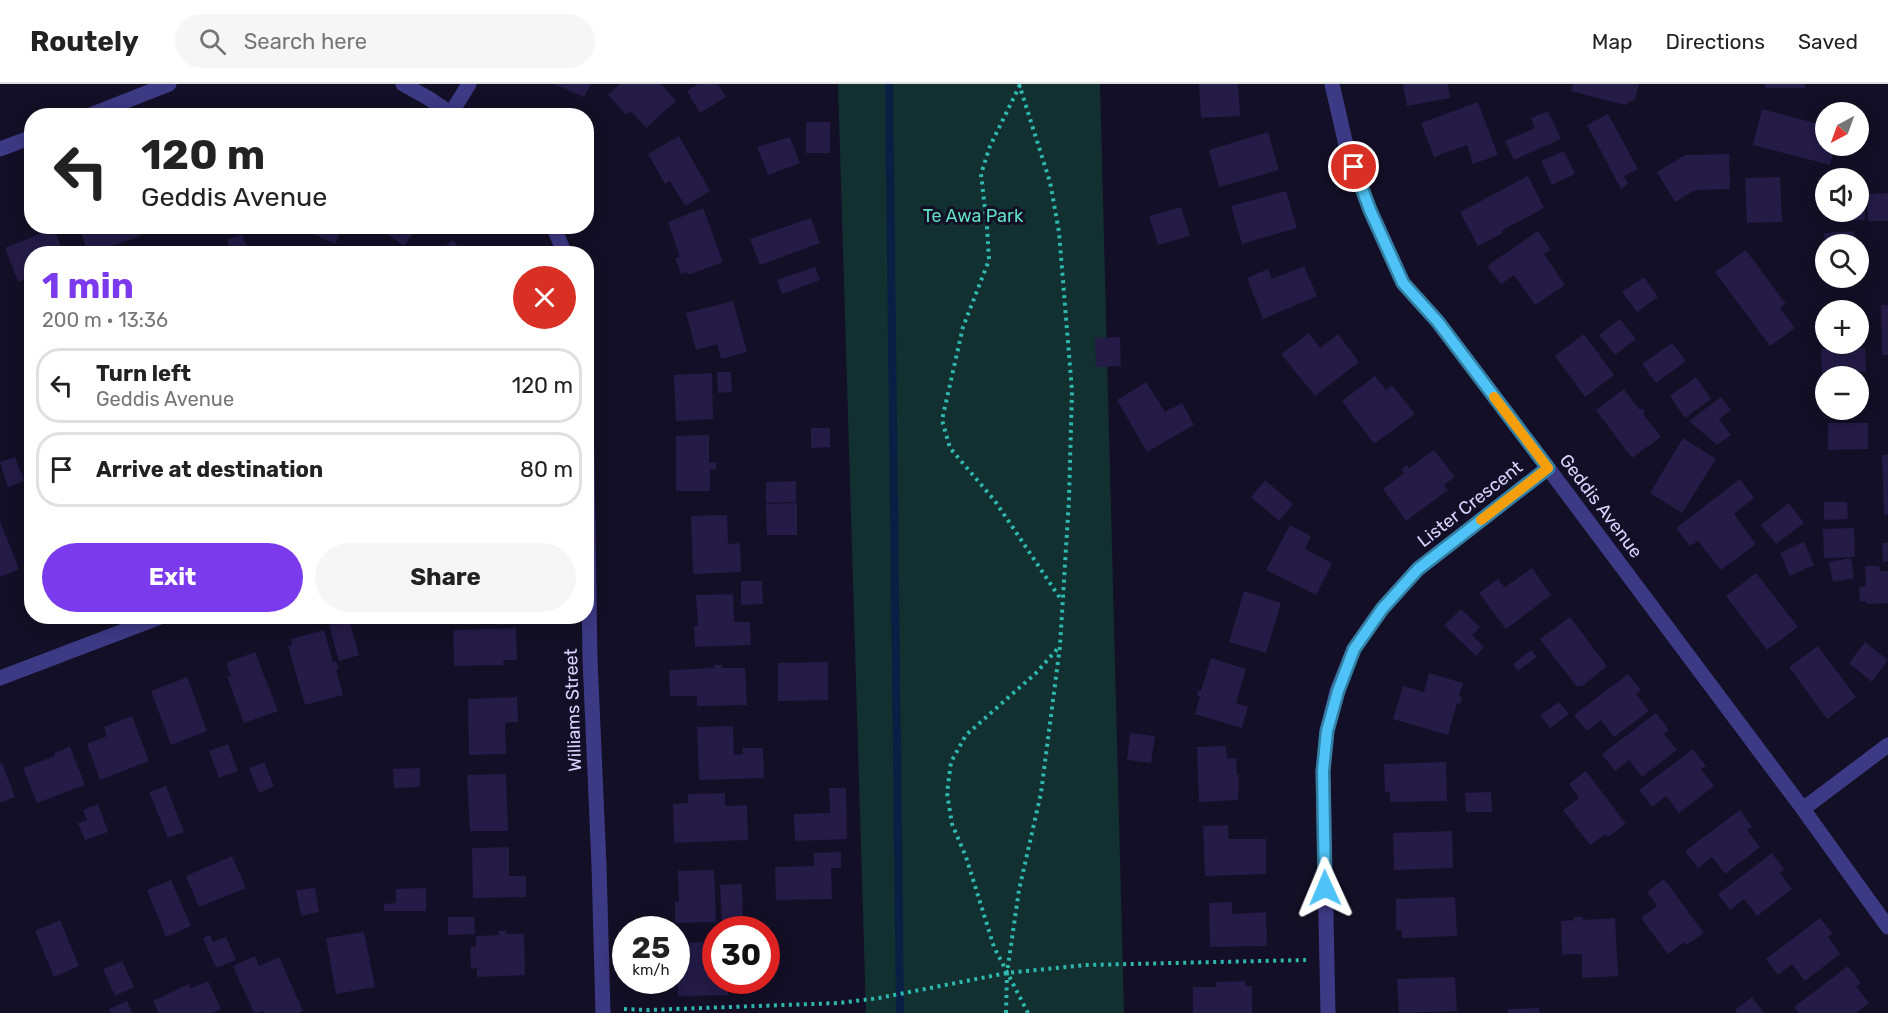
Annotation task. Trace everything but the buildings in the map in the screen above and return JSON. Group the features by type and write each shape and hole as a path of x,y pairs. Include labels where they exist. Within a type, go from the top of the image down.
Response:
{"street":[{"path":"108,108 169,84"},
{"path":"403,84 444,108"},
{"path":"456,108 469,84"},
{"name":"Geddis Avenue","path":"1332,84 1346,145 1370,210 1403,283 1438,322 1548,468 1803,809 1888,927"},
{"path":"0,149 24,140"},
{"name":"Lister Crescent","path":"1328,1013 1323,771 1327,731 1338,691 1354,649 1382,609 1418,569 1548,468"},
{"path":"0,678 142,624"},
{"name":"Williams Street","path":"589,624 602,1010"},
{"path":"1803,809 1888,745"}],"path":[{"path":"1006,1013 1007,973 1019,890 1041,793 1060,646 1069,499 1072,391 1059,232 1050,182 1020,85"},
{"path":"1020,85 990,146 981,174 989,260 963,327 942,420 950,448 995,501 1062,601"},
{"path":"1028,1013 994,948 966,857 952,824 947,793 951,762 966,735 1036,673 1060,646"},
{"path":"602,1010 839,1003 879,998 1007,973 1085,965 1327,958"}],"green space":[{"name":"Te Awa Park","path":"838,84 1100,84 1124,1013 866,1013"}],"waterway":[{"path":"889,84 900,1013"}],"slow traffic":[{"path":"1481,520 1548,468 1494,397"}],"route":[{"path":"1325,888 1323,771 1327,731 1338,691 1354,649 1382,609 1418,569 1548,468 1438,322 1403,283 1370,210 1354,167"}]}
